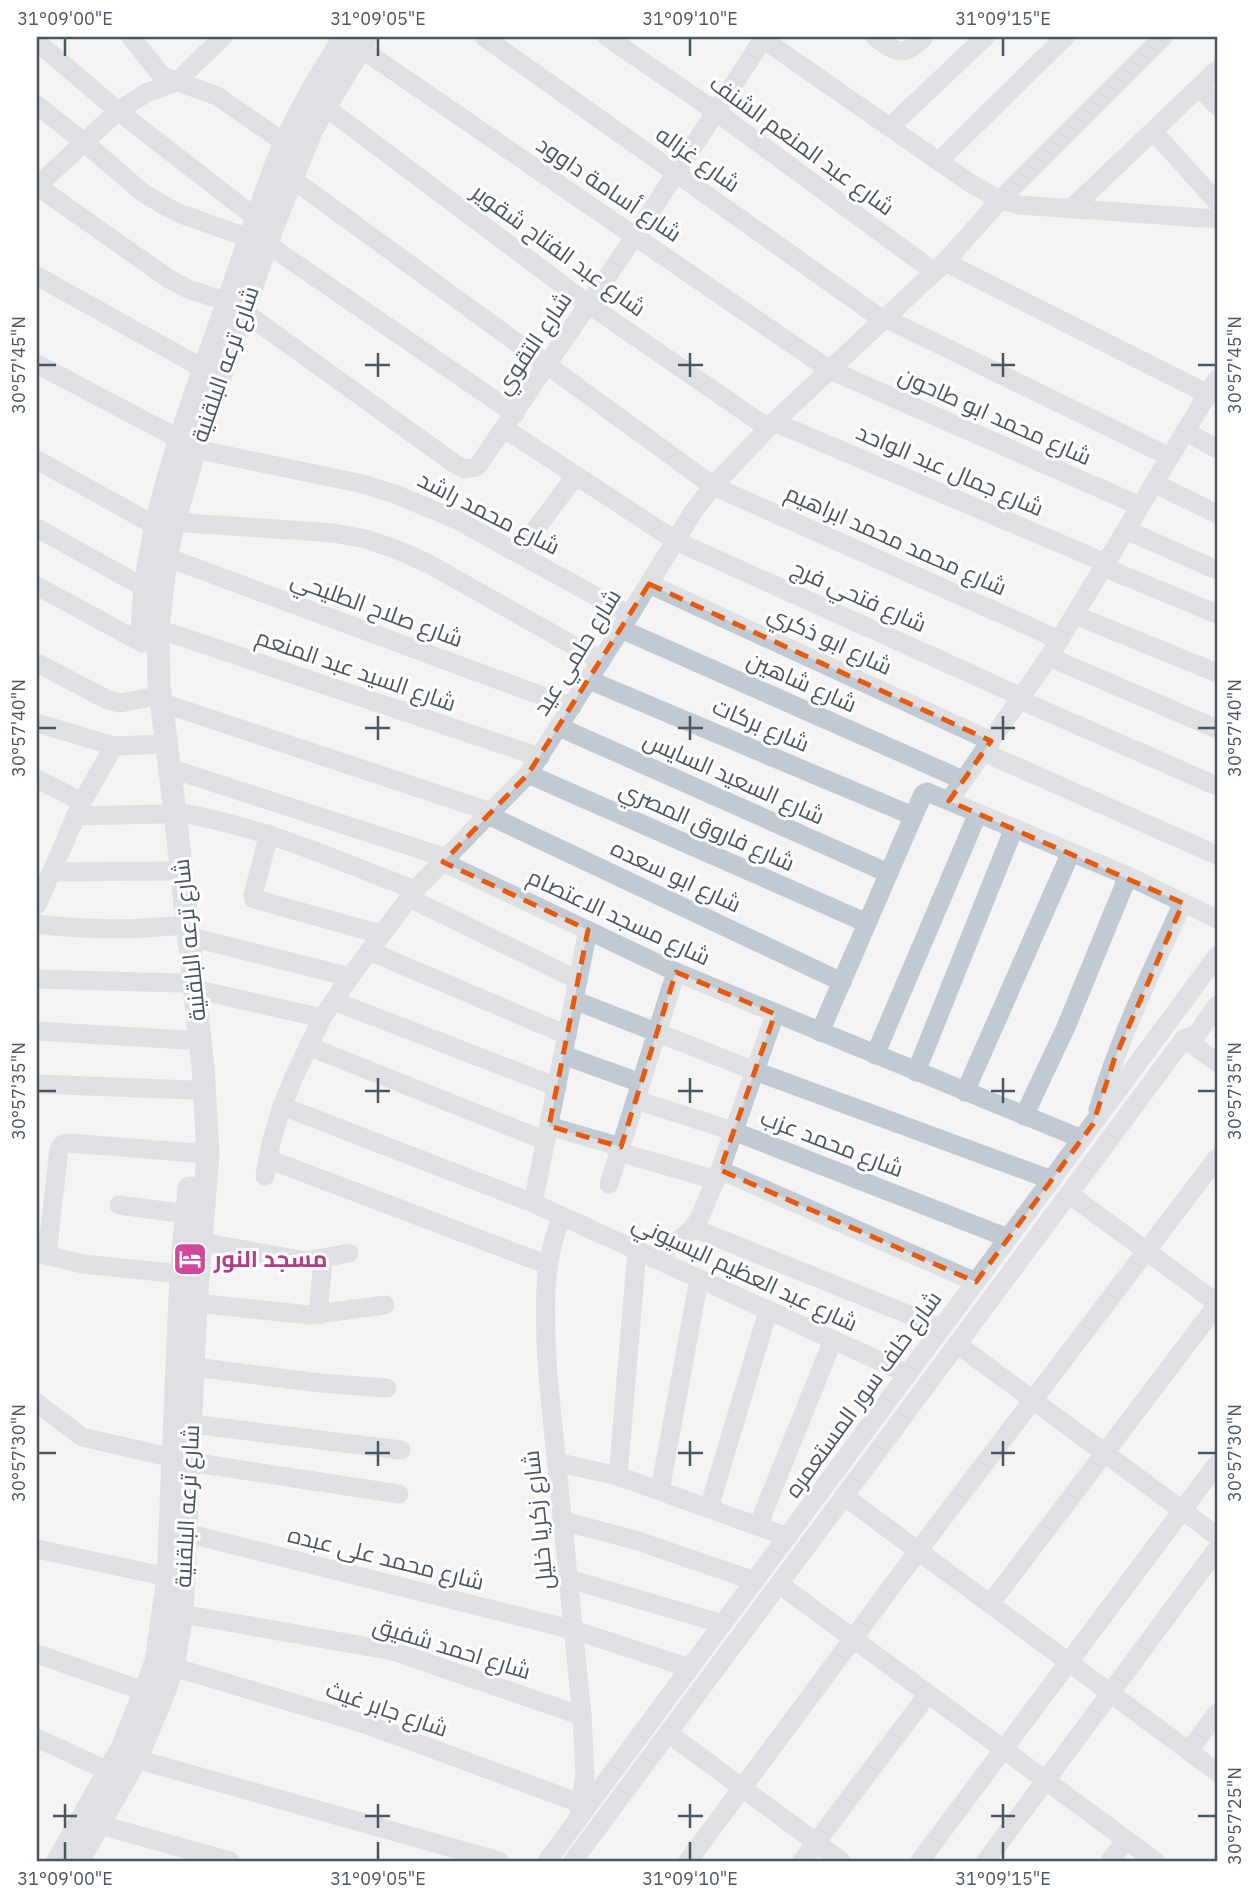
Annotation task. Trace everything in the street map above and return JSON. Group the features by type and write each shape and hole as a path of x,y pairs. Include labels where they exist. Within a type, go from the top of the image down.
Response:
{"street":[{"path":"131,37 156,71 176,82 218,96 285,143"},
{"path":"40,178 118,111 146,93 176,82 223,37"},
{"name":"شارع غزاله","path":"484,37 884,319 1170,457"},
{"name":"شارع عبد المنعم الشنف","path":"607,37 939,266 1213,386"},
{"path":"875,37 890,48 903,52 915,47 924,37"},
{"path":"891,126 985,37"},
{"path":"939,161 1065,37"},
{"name":"شارع حلمي عيد","path":"548,1265 267,1168 282,1106 322,1018 412,894 528,774 713,486 771,425 939,266 1000,200 1163,37"},
{"path":"762,38 977,188 1000,200 1020,205 1217,219"},
{"name":"شارع التقوي","path":"40,178 169,279 236,307 464,469 477,467 635,236 762,38"},
{"name":"شارع ترعه البلقنية","path":"257,233 291,177 358,40"},
{"name":"شارع ترعه البلقنية","path":"58,1861 136,1759 154,1695 181,1460 191,1424 201,1242 200,1154 205,1087 187,986 153,700 145,588 188,444 236,307 285,143 317,82 358,40"},
{"name":"شارع أسامة داوود","path":"358,40 830,370"},
{"path":"37,41 257,233"},
{"path":"1073,207 1217,70"},
{"path":"1199,87 1217,106"},
{"path":"37,105 85,142 142,192 160,203 178,213 257,233"},
{"name":"شارع عبد الفتاح شقوير","path":"324,106 588,304 771,425"},
{"path":"1153,131 1217,202"},
{"name":"شارع محمد محمد ابراهيم","path":"291,177 713,486 1060,640"},
{"name":"شارع فتحي فرج","path":"257,233 510,421 576,475 676,541 1217,786"},
{"path":"37,276 204,369"},
{"name":"شارع ترعه البلقنية","path":"188,444 204,369 236,307"},
{"name":"شارع محمد راشد","path":"37,364 188,444 363,484 395,494 457,520 518,553 625,622"},
{"name":"شارع محمد ابو طاحون","path":"830,370 1140,506"},
{"path":"949,801 1060,640 1213,386"},
{"name":"شارع جمال عبد الواحد","path":"771,425 1217,614"},
{"path":"1185,431 1217,449"},
{"path":"37,460 165,524 333,533 366,539 398,550 429,564 601,661"},
{"path":"518,553 576,475"},
{"path":"1154,483 1217,514"},
{"name":"شارع ترعه البلقنية","path":"150,636 166,557 165,524"},
{"path":"37,528 145,588"},
{"path":"1126,530 1217,570"},
{"name":"شارع صلاح الطليحي","path":"166,557 572,707"},
{"name":"شارع ابو ذكري","path":"649,584 1217,855"},
{"name":"شارع السيد عبد المنعم","path":"37,586 150,636 540,757"},
{"path":"1075,615 1217,673"},
{"name":"شارع شاهين","path":"625,622 963,780"},
{"path":"1049,657 1217,729"},
{"path":"37,663 108,700 120,703 153,700"},
{"name":"شارع بركات","path":"589,680 913,816"},
{"name":"شارع ابو سعده","path":"153,700 490,813 842,982"},
{"path":"37,723 114,746 159,745"},
{"name":"شارع السعيد السايس","path":"559,727 888,873"},
{"name":"شارع ترعه البلقنية","path":"159,745 169,768 168,871 181,931"},
{"path":"37,905 78,809 114,746"},
{"name":"شارع مسجد الاعتصام","path":"169,768 445,860 676,972 775,1014 1024,1116 1087,1132"},
{"name":"شارع فاروق المصري","path":"528,774 867,923"},
{"path":"37,779 78,809 207,817 269,834 412,894 578,980"},
{"path":"820,1032 925,793 1128,876 1217,919"},
{"path":"876,1055 978,813"},
{"path":"915,1072 1014,828"},
{"path":"269,834 254,899 375,943 567,1035"},
{"path":"965,1092 1071,852"},
{"path":"51,872 168,871"},
{"path":"1024,1116 1066,1027 1128,876"},
{"path":"1087,1132 1141,994 1183,903"},
{"path":"37,924 104,930 181,931 350,977"},
{"path":"533,1203 588,930"},
{"name":"شارع خلف سور المستعمره","path":"547,1861 580,1812 755,1581 1217,956"},
{"path":"609,1184 676,972"},
{"path":"37,979 187,986 322,1018"},
{"name":"شارع ترعه البلقنية","path":"78,1861 108,1771 173,1667 182,1614 186,1533 181,1460 181,1273 187,1214 200,1154 186,1040 187,986"},
{"path":"574,1000 755,1071 1052,1180"},
{"path":"334,1001 557,1087"},
{"path":"573,1861 1184,1039 1197,1034 1217,1005"},
{"path":"618,1476 646,1255 693,1228 718,1175 775,1014"},
{"path":"37,1031 186,1040"},
{"path":"1184,1039 1217,1062"},
{"path":"308,1046 548,1134 620,1149 718,1175 976,1282"},
{"name":"شارع محمد عزب","path":"564,1055 733,1131 1009,1238"},
{"path":"37,1084 192,1090"},
{"name":"شارع عبد العظيم البسيوني","path":"282,1106 533,1203 908,1374"},
{"path":"181,1273 83,1264 42,1255 63,1144 200,1154"},
{"path":"688,1861 918,1551 1217,1158"},
{"path":"990,1604 1217,1304 1069,1194"},
{"path":"119,1205 187,1214"},
{"name":"شارع زكريا خليل","path":"562,1216 554,1234 548,1265 545,1326 582,1716 585,1776 580,1812"},
{"path":"693,1228 942,1328"},
{"path":"201,1242 292,1260 323,1259 349,1253"},
{"path":"318,1315 323,1259"},
{"path":"660,1490 699,1279"},
{"path":"196,1303 318,1315 384,1305"},
{"path":"709,1508 768,1311"},
{"path":"758,1526 833,1340"},
{"path":"957,1344 1217,1536"},
{"path":"194,1367 320,1383 387,1388"},
{"path":"37,1403 82,1437 181,1460 399,1494"},
{"path":"191,1424 401,1450"},
{"path":"556,1462 618,1476 788,1536"},
{"path":"920,1861 1217,1464"},
{"path":"844,1496 1217,1772"},
{"path":"563,1521 635,1540 755,1581"},
{"name":"شارع محمد على عبده","path":"186,1533 574,1630 690,1668"},
{"path":"37,1549 167,1577"},
{"path":"986,1861 1217,1549"},
{"path":"569,1579 723,1624"},
{"path":"779,1584 1155,1861"},
{"name":"شارع احمد شفيق","path":"182,1614 393,1651 582,1716"},
{"path":"37,1654 154,1695"},
{"name":"شارع جابر غيث","path":"173,1667 368,1725 580,1812"},
{"path":"802,1861 928,1694"},
{"path":"1189,1751 1217,1713"},
{"path":"668,1733 841,1861"},
{"path":"37,1738 108,1771"},
{"path":"136,1759 499,1861"},
{"path":"90,1822 230,1861"},
{"path":"1110,1861 1126,1840"}],"highlighted area":[{"path":"649,584 991,741 949,801 1183,903 1114,1060 1093,1124 976,1282 720,1170 775,1014 676,972 621,1147 549,1126 588,930 443,862 528,774"}],"place":[{"name":"مسجد النور","path":"190,1259"}]}
